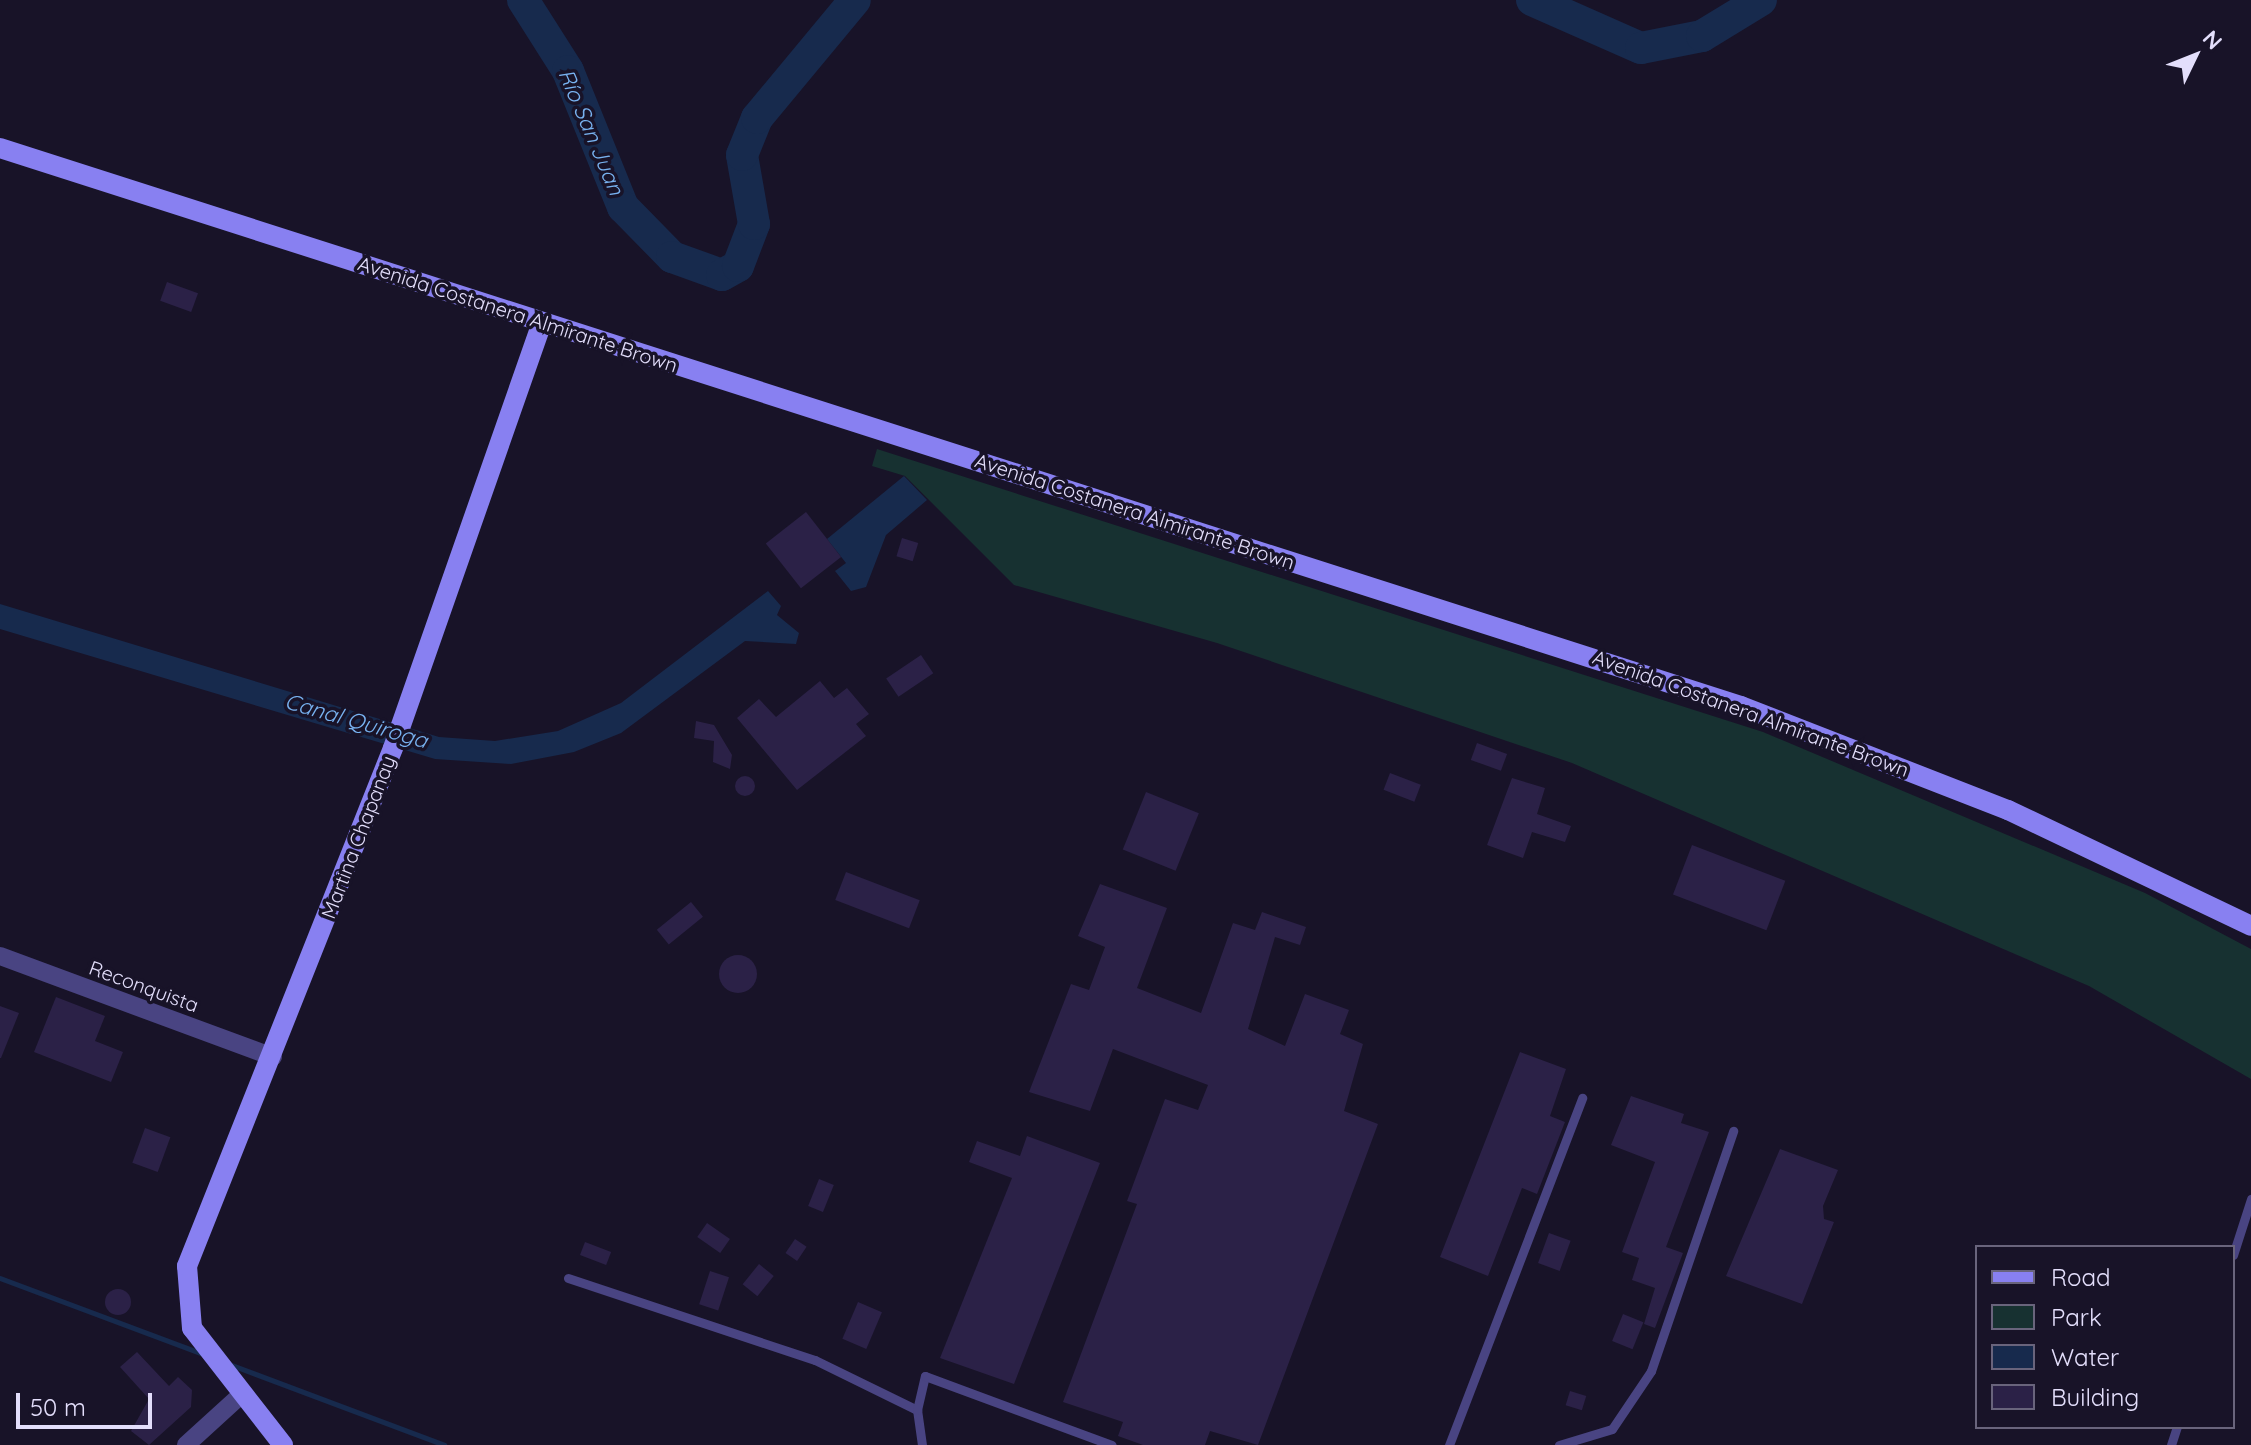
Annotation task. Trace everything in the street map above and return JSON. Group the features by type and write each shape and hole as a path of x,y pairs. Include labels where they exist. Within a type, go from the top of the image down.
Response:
{"main road":[{"name":"Avenida Costanera Almirante Brown","path":"0,148 1741,706 2008,810 2251,926"},
{"name":"Martina Chapanay","path":"283,1445 208,1354 187,1313 187,1266 273,1057 393,748 542,322"}],"street":[{"name":"Reconquista","path":"0,956 273,1057"},
{"path":"186,1445 241,1395"}],"lane":[{"path":"1449,1445 1582,1098"},
{"path":"1559,1445 1612,1429 1651,1371 1733,1131"},
{"path":"2235,1249 2251,1199"},
{"path":"568,1278 815,1360 917,1410"},
{"path":"922,1445 917,1410 925,1376 1112,1445"}],"green space":[{"path":"877,449 1763,732 2145,893 2251,949 2251,1079 2089,986 1572,763 1217,643 1014,585 905,476 872,466"}],"water":[{"path":"904,476 927,500 886,535 866,587 851,591 835,571 846,563 827,539"},
{"name":"Canal Quiroga","path":"768,591 781,606 777,615 799,633 796,644 745,641 621,733 574,752 511,764 435,759 0,629 0,604 439,737 495,741 558,731 621,703"}],"building":[{"path":"167,282 198,293 191,312 160,301"},
{"path":"806,512 841,557 801,588 766,543"},
{"path":"902,538 918,543 913,561 896,556"},
{"path":"921,655 933,673 898,697 886,678"},
{"path":"820,681 834,698 847,688 869,714 856,724 866,736 797,790 737,718 759,699 776,717"},
{"path":"696,721 714,725 732,755 730,769 713,762 714,741 694,738"},
{"path":"1477,743 1507,754 1501,771 1471,760"},
{"path":"1390,773 1421,785 1414,802 1384,790"},
{"path":"741,776 749,776 755,786 749,796 741,796 735,790 735,782"},
{"path":"1512,778 1545,788 1537,814 1571,826 1565,842 1532,832 1523,858 1487,845"},
{"path":"1146,792 1199,813 1176,871 1123,849"},
{"path":"1692,845 1785,881 1766,930 1673,894"},
{"path":"846,872 920,900 909,928 835,900"},
{"path":"1100,884 1167,908 1137,988 1201,1013 1233,923 1255,930 1262,912 1306,927 1300,945 1275,937 1248,1029 1285,1046 1305,994 1349,1010 1340,1034 1363,1044 1344,1111 1378,1124 1258,1445 1210,1431 1205,1445 1143,1445 1118,1436 1123,1422 1063,1402 1137,1204 1127,1201 1165,1099 1198,1110 1208,1085 1113,1049 1090,1111 1029,1092 1071,984 1089,990 1105,947 1078,936"},
{"path":"691,902 703,917 669,944 657,930"},
{"path":"738,955 751,961 757,974 751,987 738,993 725,987 719,974 725,961"},
{"path":"56,997 105,1016 95,1041 123,1052 111,1082 34,1052"},
{"path":"0,1006 19,1013 1,1058 0,1058"},
{"path":"1520,1052 1566,1069 1550,1116 1565,1122 1537,1194 1522,1188 1488,1276 1440,1257"},
{"path":"1631,1096 1684,1114 1681,1123 1709,1132 1666,1247 1683,1253 1655,1328 1644,1324 1655,1288 1632,1280 1639,1258 1622,1252 1655,1162 1611,1145"},
{"path":"145,1128 170,1137 158,1172 132,1163"},
{"path":"1027,1136 1100,1163 1014,1384 940,1358 1012,1178 969,1162 977,1141 1020,1156"},
{"path":"1780,1149 1838,1170 1823,1206 1824,1219 1834,1222 1802,1304 1726,1276"},
{"path":"819,1179 834,1185 823,1212 808,1206"},
{"path":"707,1223 730,1239 720,1253 697,1237"},
{"path":"1549,1233 1571,1241 1560,1271 1538,1263"},
{"path":"795,1239 807,1247 797,1261 785,1253"},
{"path":"585,1242 611,1252 606,1265 580,1255"},
{"path":"759,1264 774,1276 757,1296 743,1284"},
{"path":"710,1271 729,1277 718,1310 699,1304"},
{"path":"118,1289 127,1293 131,1302 127,1311 118,1315 109,1311 105,1302 109,1293"},
{"path":"858,1302 882,1312 866,1349 842,1339"},
{"path":"1623,1314 1643,1322 1633,1349 1612,1341"},
{"path":"137,1352 169,1386 178,1377 192,1390 191,1407 149,1445 131,1431 149,1399 120,1367"},
{"path":"1570,1391 1586,1396 1582,1410 1566,1405"}],"waterway":[{"name":"Río San Juan","path":"523,0 568,71 623,207 672,257 722,275 738,266 754,224 742,155 757,118 855,0"},
{"name":"Río San Juan","path":"1532,0 1641,48 1702,36 1761,0"},
{"path":"0,1278 201,1353"},
{"path":"229,1364 444,1445"}]}
